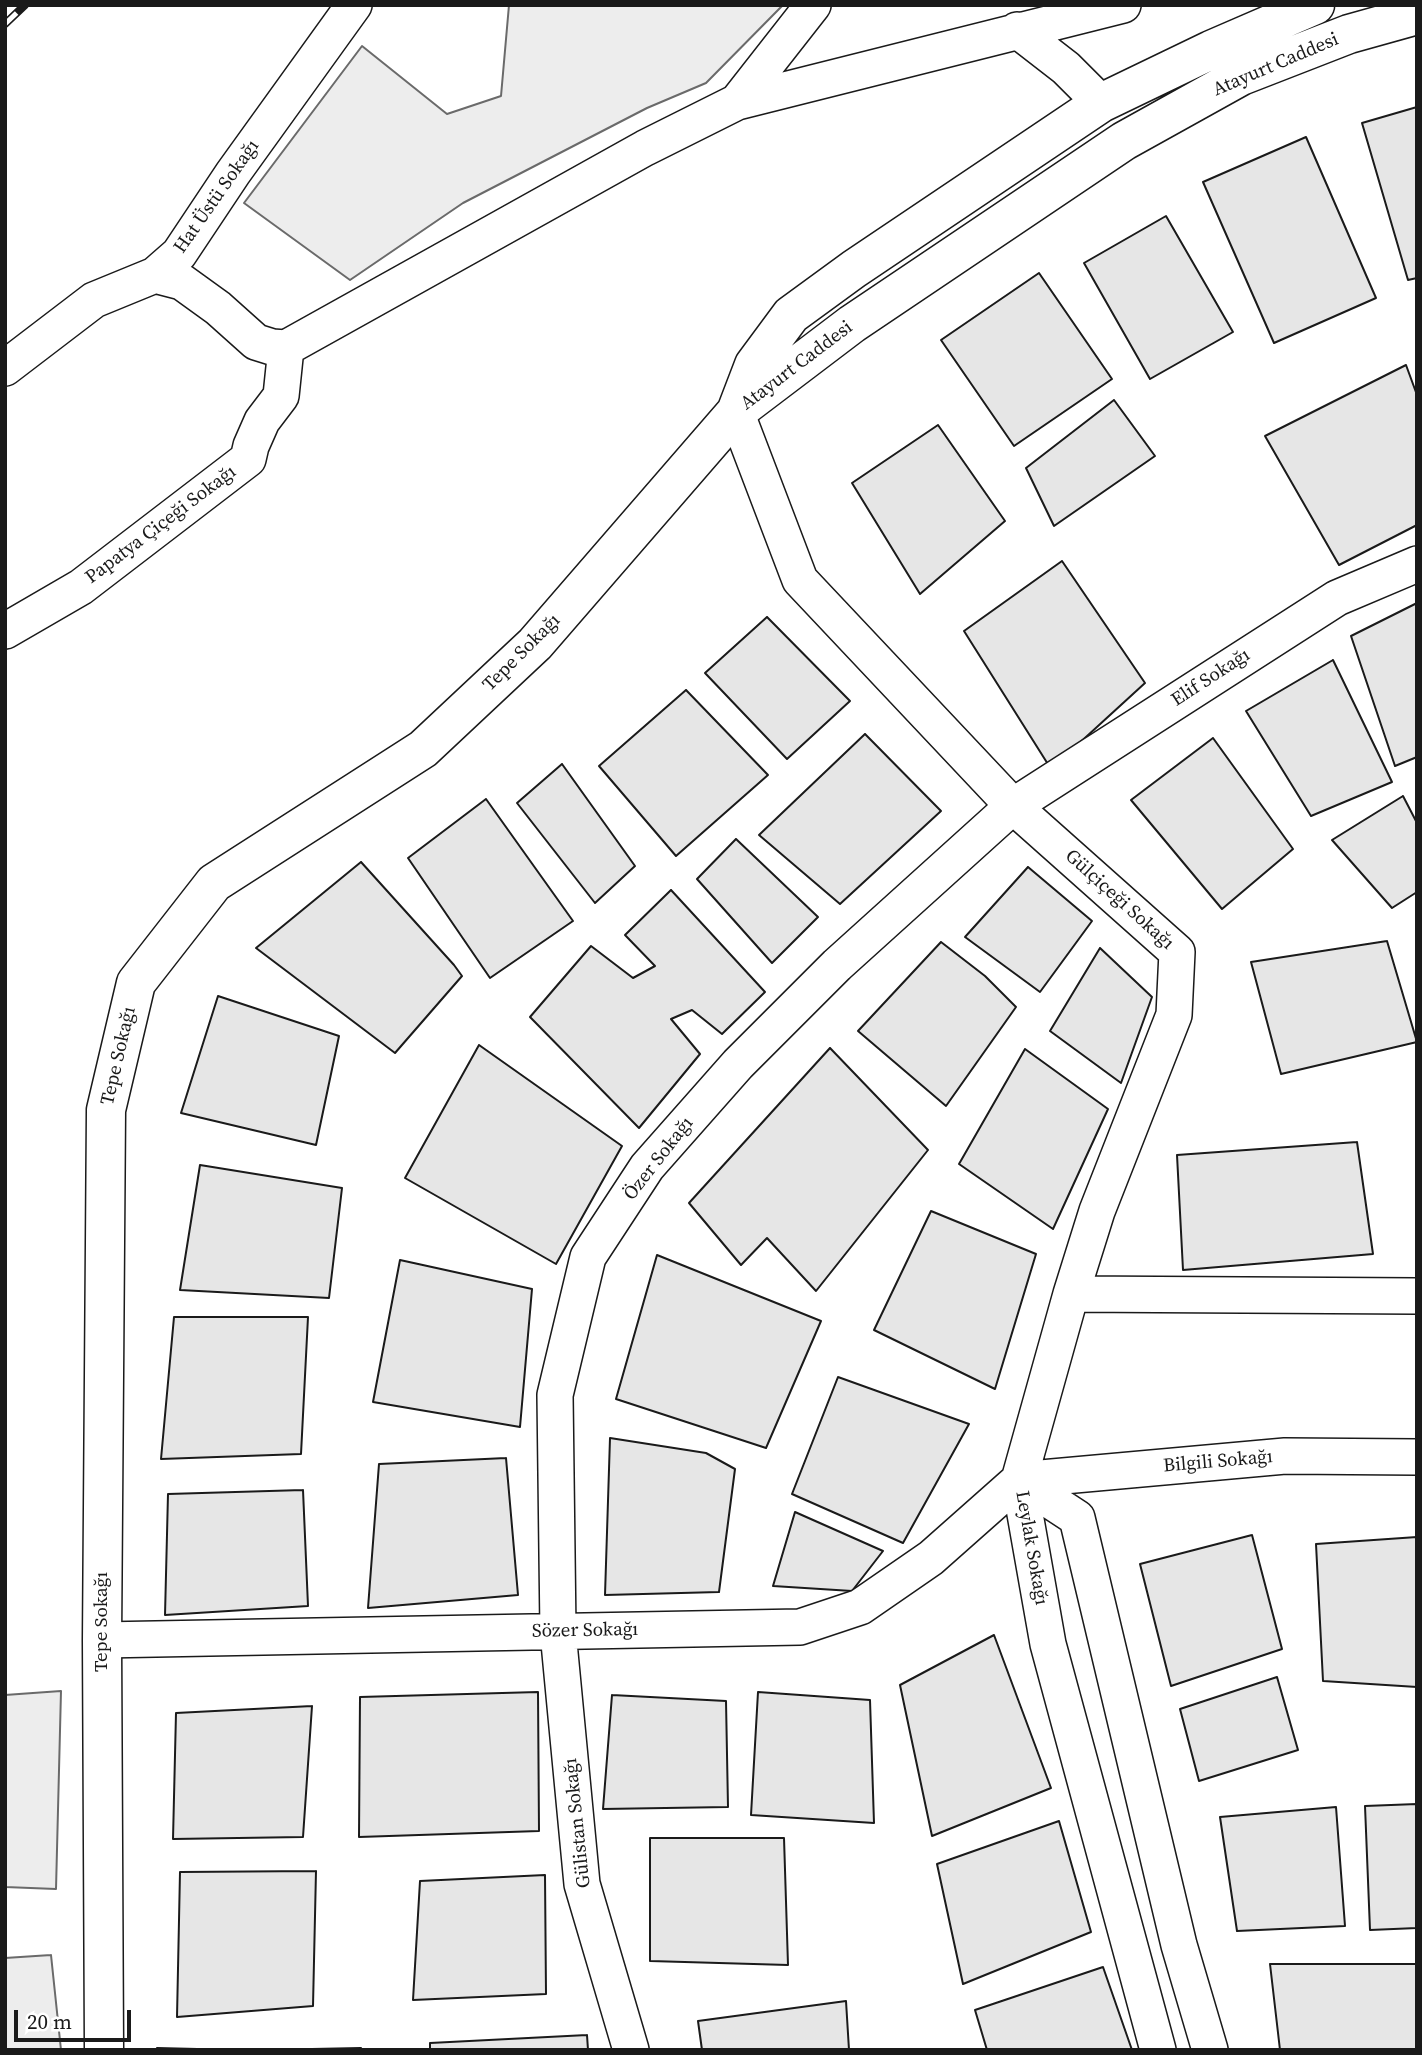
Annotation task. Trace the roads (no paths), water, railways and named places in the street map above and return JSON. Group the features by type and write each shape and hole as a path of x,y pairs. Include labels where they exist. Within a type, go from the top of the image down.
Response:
{"main road":[{"name":"Atayurt Caddesi","path":"736,412 754,365 791,315 854,269 1101,103 1211,50 1315,5"},
{"name":"Atayurt Caddesi","path":"736,412 852,324 1124,141 1241,76 1349,34 1417,15"},
{"path":"1101,103 1124,141"},
{"name":"Tepe Sokağı","path":"104,2050 102,1640 106,1110 136,983 214,883 423,749 535,644 736,412"}],"street":[{"name":"Hat Üstü Sokağı","path":"5,368 94,300 155,275 179,254 233,173 354,5"},
{"path":"737,102 813,5"},
{"path":"155,275 182,282 218,308 256,342 286,348 645,148 737,102 1123,5"},
{"path":"1017,30 1066,68 1101,103"},
{"name":"Papatya Çiçeği Sokağı","path":"5,631 80,587 248,459 262,421 281,396 286,348"},
{"name":"Gülçiçeği Sokağı","path":"736,412 800,580 1013,806 1177,952 1174,1015 1097,1211 1019,1480"},
{"name":"Elif Sokağı","path":"1013,806 1337,597 1417,564"},
{"name":"Özer Sokağı","path":"558,1632 555,1395 588,1257 648,1167 738,1064 837,965 1013,806"},
{"path":"1071,1294 1417,1296"},
{"name":"Bilgili Sokağı","path":"1019,1480 1285,1456 1417,1457"},
{"name":"Sözer Sokağı","path":"102,1640 800,1627 860,1607 931,1558 1019,1480"},
{"name":"Leylak Sokağı","path":"1019,1480 1048,1644 1158,2050"},
{"name":"Leylak Sokağı","path":"1019,1480 1077,1518 1179,1945 1210,2050"},
{"name":"Gülistan Sokağı","path":"558,1632 582,1884 631,2050"}],"railway":[{"path":"5,24 25,5"}]}
